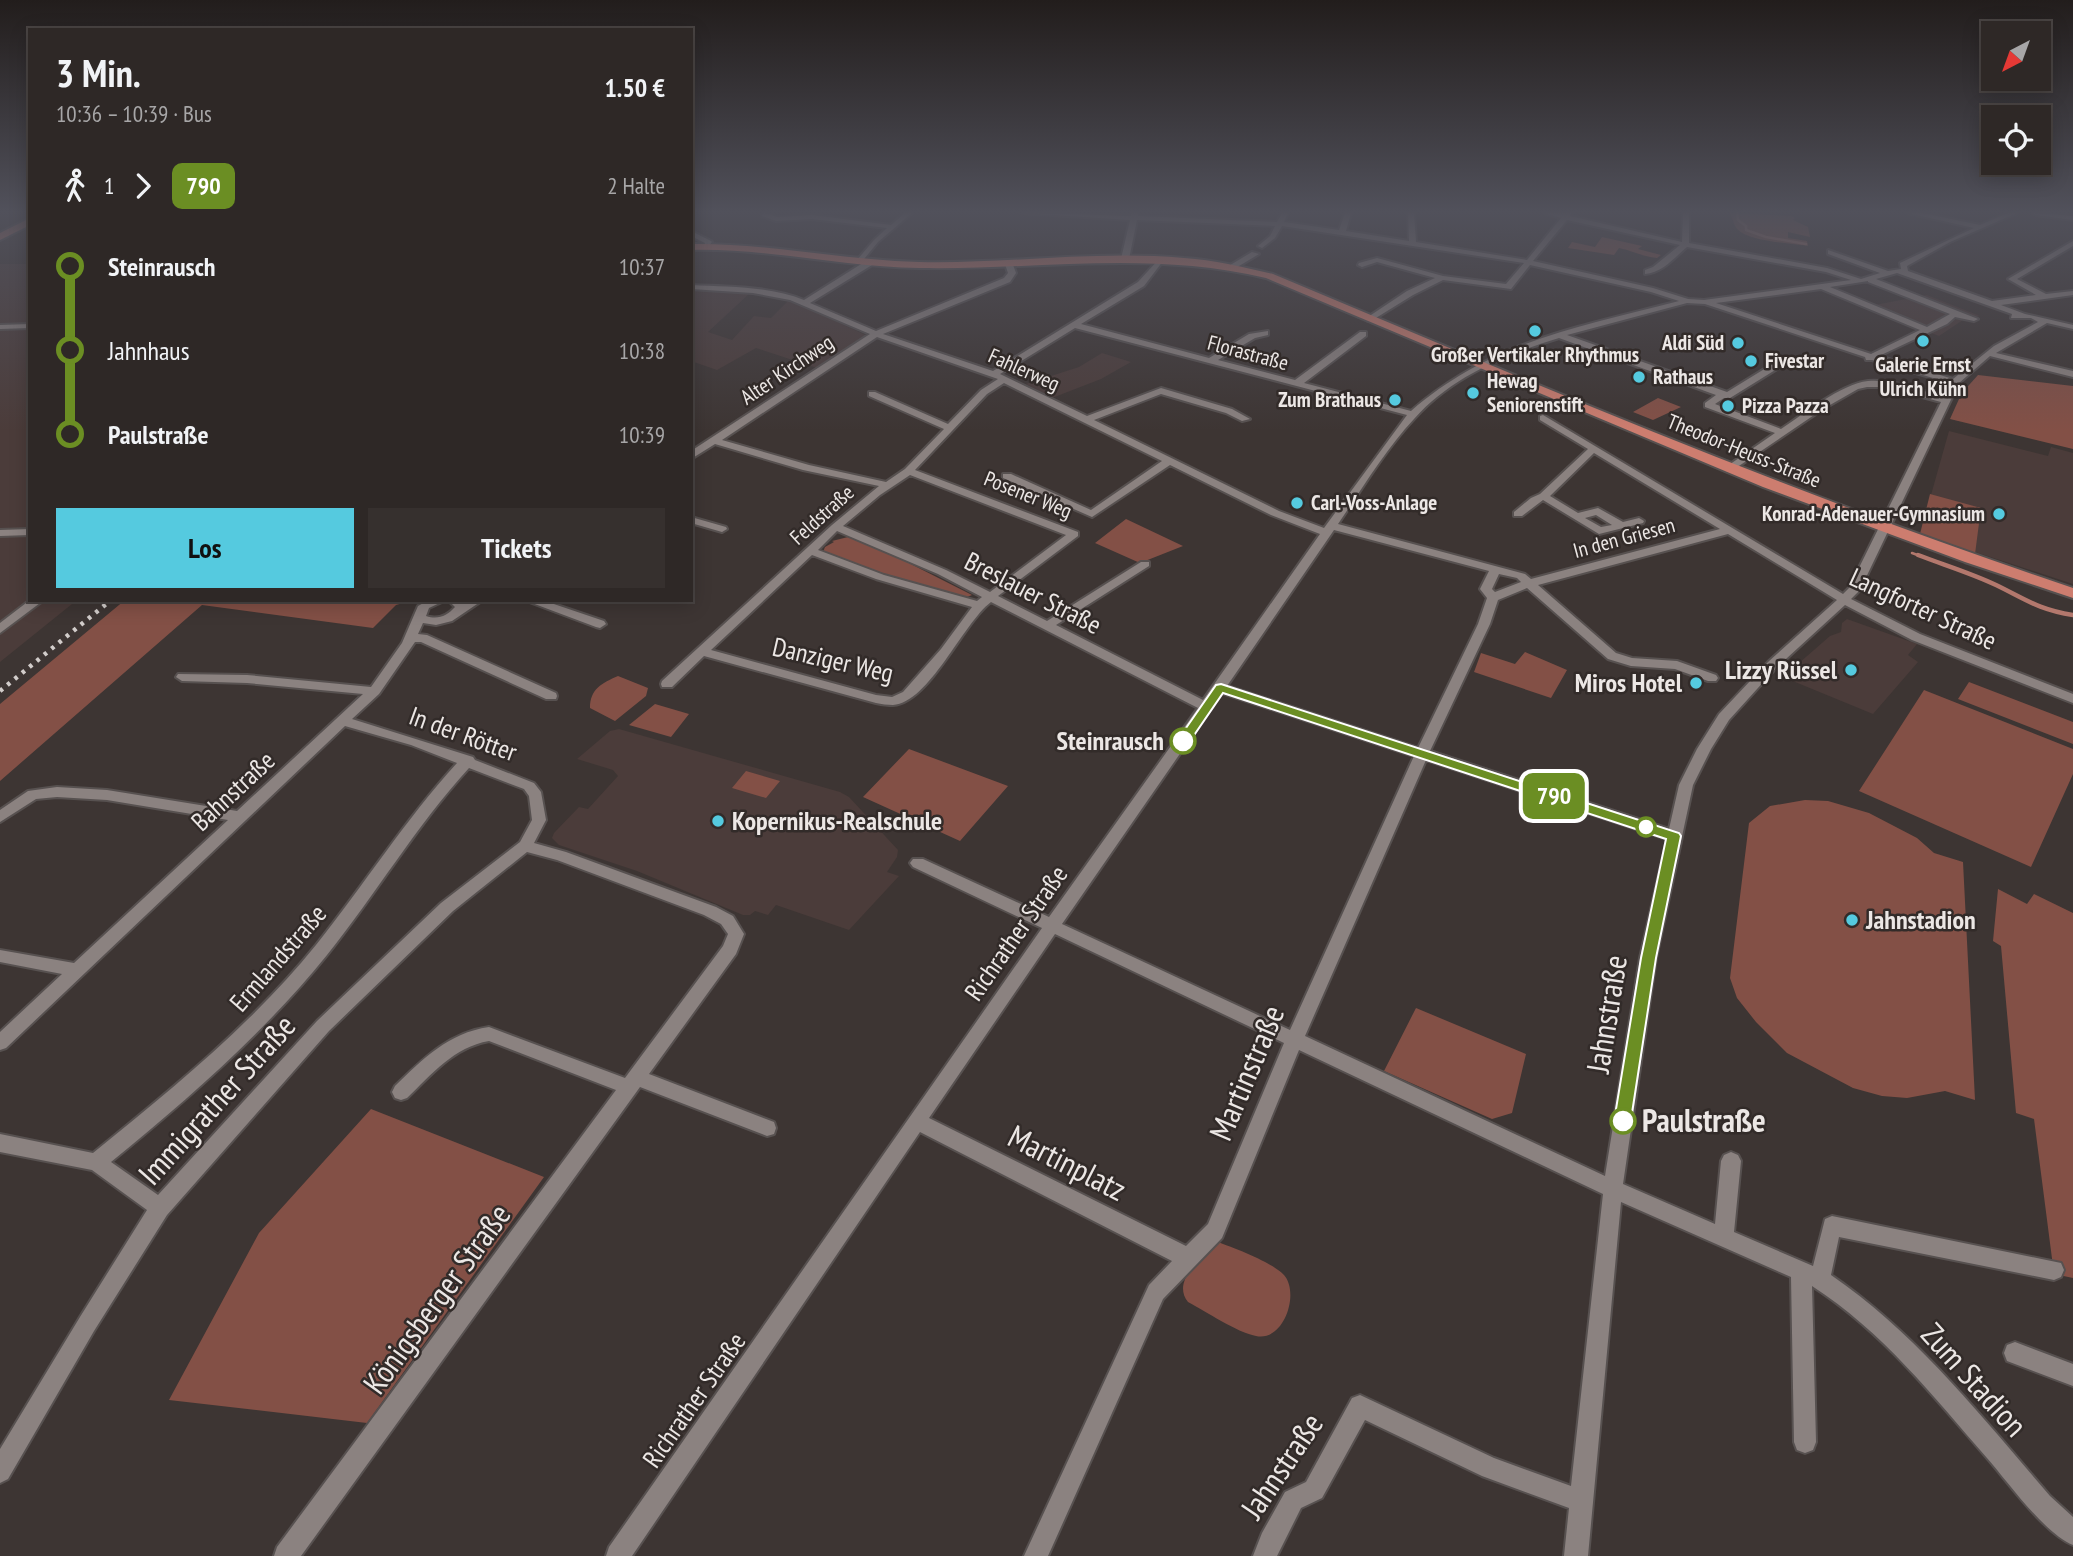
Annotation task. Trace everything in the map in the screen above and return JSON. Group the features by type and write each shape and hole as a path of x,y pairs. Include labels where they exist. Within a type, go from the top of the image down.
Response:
{"main road":[{"name":"Theodor-Heuss-Straße","path":"1292,286 1730,469 1885,530 2073,593"}],"street":[{"path":"806,302 831,286"},
{"name":"Alter Kirchweg","path":"693,455 876,334 993,286"},
{"name":"Feldstraße","path":"667,684 836,527 909,471 999,376 1137,286"},
{"path":"1371,319 1426,286"},
{"path":"1633,286 1687,301 1704,302 1825,286"},
{"path":"1822,286 1937,336"},
{"path":"1888,286 1947,305 1956,315 1974,320"},
{"path":"1944,286 1993,303 2018,317 2073,327"},
{"path":"2024,286 2045,297"},
{"name":"Fahlerweg","path":"693,287 753,291 806,302 876,334 999,376 1275,513 1330,529"},
{"path":"1993,303 2071,295"},
{"name":"Richrather Straße","path":"618,1556 1052,927 1330,529 1413,415 1437,393 1482,365 1539,341 1687,301"},
{"path":"1704,302 1955,382 1964,372 2039,322"},
{"path":"1861,359 1873,358 1956,315"},
{"path":"2018,317 2018,334"},
{"path":"0,327 28,326"},
{"name":"Florastraße","path":"1074,326 1413,415"},
{"path":"1210,361 1252,337 1265,333"},
{"path":"1296,384 1363,334"},
{"path":"1560,335 1630,358 1727,396 1782,362"},
{"path":"1991,354 2073,374"},
{"name":"Jahnstraße","path":"1576,1556 1613,1189 1648,958 1686,785 1724,717 1772,665 1846,600 1885,530 1955,382"},
{"path":"1730,469 1862,384 1882,385 1945,400"},
{"path":"1088,419 1161,391 1229,411 1245,419"},
{"path":"872,394 949,428"},
{"path":"1723,394 1708,405 1784,433"},
{"name":"Langforter Straße","path":"1543,418 1846,600 1916,637 2073,699"},
{"path":"715,441 796,465 888,485"},
{"path":"1518,514 1544,496 1593,449"},
{"path":"1007,476 1092,514 1170,460"},
{"name":"Posener Weg","path":"909,471 1074,534 985,600"},
{"path":"1544,496 1599,531 1639,521"},
{"path":"1576,517 1598,511 1621,526"},
{"path":"693,521 722,529"},
{"name":"Breslauer Straße","path":"836,527 942,572 985,600 1047,626 1207,707"},
{"path":"1330,529 1521,576 1612,656 1631,662 1677,665 1712,678"},
{"name":"In den Griesen","path":"1530,583 1729,530"},
{"path":"0,533 28,532"},
{"name":"Breslauer Straße","path":"810,551 880,577 985,600"},
{"path":"1047,626 1145,564"},
{"name":"Martinstraße","path":"1036,1556 1153,1299 1215,1231 1294,1041 1421,754 1484,624 1493,598 1486,589 1495,569"},
{"path":"1493,598 1504,591 1530,583"},
{"name":"Danziger Weg","path":"704,652 876,699 893,701 914,689 985,600"},
{"path":"0,629 35,602"},
{"path":"536,602 600,624"},
{"name":"Bahnstraße","path":"411,638 435,622 454,616 457,603"},
{"path":"424,608 435,622"},
{"name":"Bahnstraße","path":"0,1043 374,691 411,638 424,608"},
{"path":"411,638 423,638 551,696"},
{"path":"182,677 247,679 374,691"},
{"path":"1221,688 1674,836"},
{"name":"In der Rötter","path":"344,721 468,760 529,786 536,795 539,820"},
{"name":"Ermlandstraße","path":"96,1162 226,1052 299,976 372,885 438,790 468,760"},
{"path":"0,817 33,793 57,792 107,795 241,817"},
{"name":"Immigrather Straße","path":"0,1471 160,1208 323,1026 447,907 525,846 539,820"},
{"name":"Königsberger Straße","path":"286,1556 730,949 736,934 727,920 710,911 561,856 525,846"},
{"path":"918,863 1613,1189"},
{"path":"0,956 79,971"},
{"path":"401,1093 459,1040 472,1035 489,1034 767,1128"},
{"name":"Martinplatz","path":"918,1122 1188,1258"},
{"path":"0,1143 96,1162 160,1208"},
{"path":"1724,1235 1731,1161"},
{"name":"Zum Stadion","path":"1613,1189 1724,1235 1810,1275 1860,1307 1914,1358 2042,1504 2073,1533"},
{"path":"1805,1442 1810,1275 1832,1226 2054,1270"},
{"path":"2015,1353 2073,1375"},
{"name":"Jahnstraße","path":"1265,1556 1270,1541 1293,1500 1314,1490 1360,1406 1490,1468 1583,1501"}],"shaded area":[{"path":"0,286 28,286 28,602 75,602 0,662"},
{"path":"693,288 751,292 708,332 732,340 754,316 771,318 789,300 868,336 817,368 756,348 717,370 693,362"},
{"path":"1927,295 1980,316 1963,320 1939,336 1864,307"},
{"path":"1102,353 1131,362 1101,379 1052,398 1026,384 1079,367"},
{"path":"1978,375 2073,386 2073,449 1950,419 1959,399 1966,397 1961,394"},
{"path":"1658,398 1681,407 1653,420 1633,412"},
{"name":"Konrad-Adenauer-Gymnasium","path":"1949,431 2048,456 2051,447 2073,453 2073,584 1920,534"},
{"path":"1930,494 1981,508 1975,554 1920,534"},
{"path":"1126,519 1183,546 1140,563 1095,543"},
{"path":"848,537 901,559 972,595 967,597 879,574 823,552 825,547 834,542 832,541"},
{"path":"123,602 407,602 396,605 373,628 202,605 0,781 0,704"},
{"name":"Lizzy Rüssel","path":"1847,619 1917,644 1908,655 1918,662 1873,714 1783,677 1830,636 1841,632 1842,623"},
{"path":"1525,652 1567,670 1551,698 1474,672 1481,653 1515,664"},
{"path":"618,676 648,688 646,696 615,721 590,708 595,691"},
{"path":"1969,682 2073,722 2073,744 1958,699"},
{"path":"1924,690 2073,749 2073,774 2031,867 1859,791"},
{"path":"655,704 689,714 671,737 629,725"},
{"name":"Kopernikus-Realschule","path":"619,729 840,792 849,797 898,850 897,857 887,872 899,876 849,930 776,905 768,915 755,911 750,915 743,915 637,871 559,845 552,838 554,833 579,807 588,809 618,776 613,770 577,759 610,731"},
{"path":"909,749 1008,786 960,841 863,797"},
{"path":"746,771 780,781 766,798 732,788"},
{"name":"Jahnstadion","path":"1805,800 1828,801 1869,813 1917,838 1934,853 1963,862 1975,1100 1945,1091 1907,1098 1882,1096 1853,1088 1787,1053 1737,998 1730,978 1749,823 1770,806"},
{"path":"1998,889 2027,904 2034,894 2073,913 2073,1278 2054,1274 2034,1119 2016,1113 2001,946 1993,941"},
{"path":"1416,1008 1526,1054 1512,1113 1492,1119 1384,1071"},
{"path":"371,1109 544,1177 367,1423 169,1400 259,1233"},
{"path":"1215,1241 1261,1260 1284,1275 1289,1283 1290,1304 1281,1324 1274,1332 1266,1336 1248,1334 1188,1302 1183,1286 1186,1278"}],"waterway":[{"path":"1912,553 1923,557"},
{"path":"1918,555 1987,581 2041,607 2073,615"}],"railway":[{"path":"0,691 109,602"}],"bus line":[{"name":"790","path":"1183,741 1221,688 1674,836 1648,958 1623,1121"}],"place":[{"name":"Großer Vertikaler Rhythmus","path":"1535,331"},
{"name":"Galerie Ernst Ulrich Kühn","path":"1923,341"},
{"name":"Aldi Süd","path":"1738,343"},
{"name":"Fivestar","path":"1751,361"},
{"name":"Rathaus","path":"1639,377"},
{"name":"Hewag Seniorenstift","path":"1473,393"},
{"name":"Zum Brathaus","path":"1395,400"},
{"name":"Pizza Pazza","path":"1728,406"},
{"name":"Carl-Voss-Anlage","path":"1297,503"},
{"name":"Konrad-Adenauer-Gymnasium","path":"1999,514"},
{"name":"Lizzy Rüssel","path":"1851,670"},
{"name":"Miros Hotel","path":"1696,683"},
{"name":"Steinrausch","path":"1183,741"},
{"name":"Kopernikus-Realschule","path":"718,821"},
{"name":"Jahnstadion","path":"1852,920"},
{"name":"Paulstraße","path":"1623,1121"}]}
